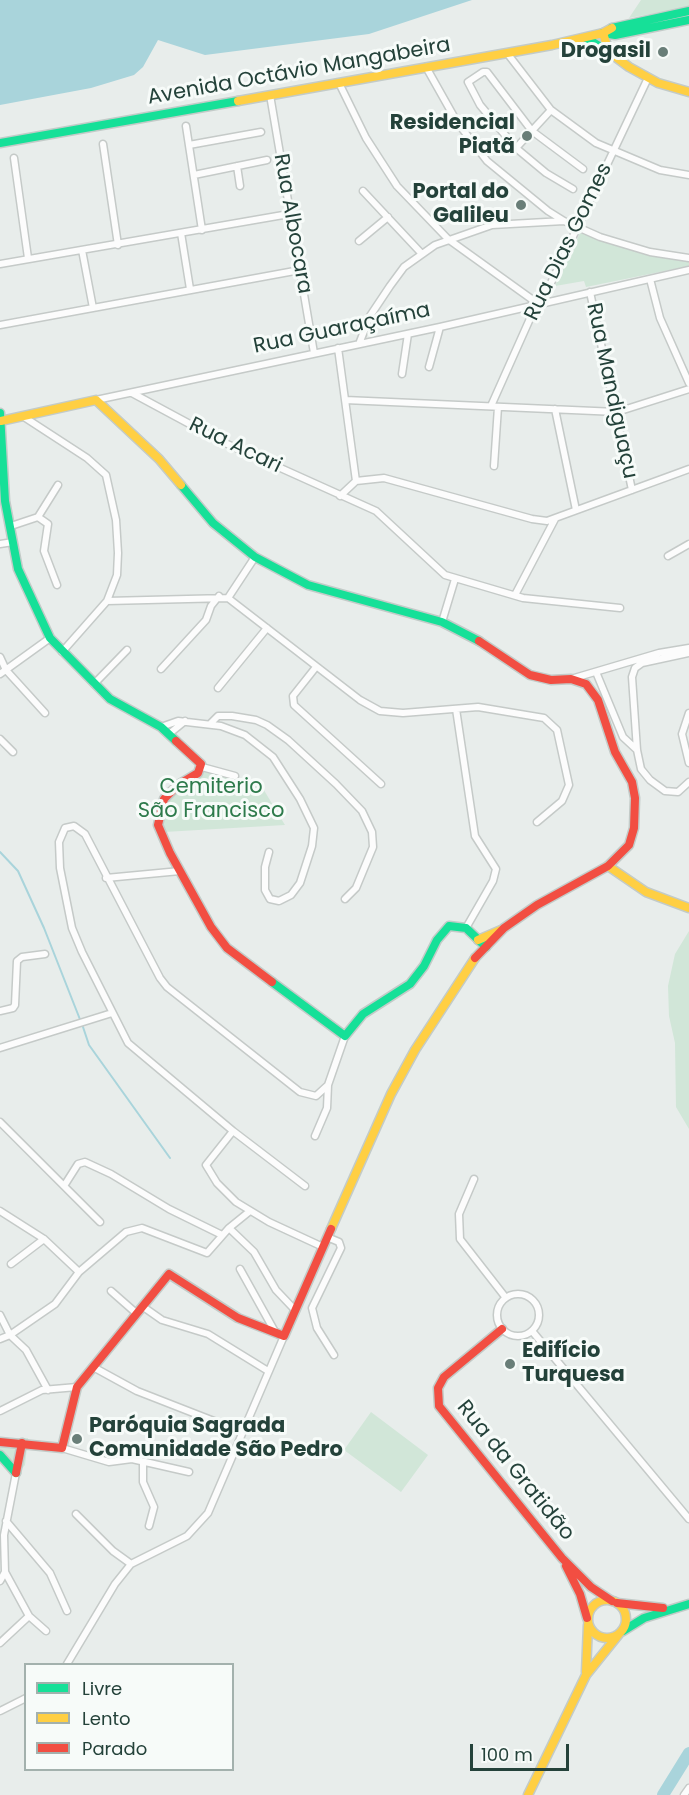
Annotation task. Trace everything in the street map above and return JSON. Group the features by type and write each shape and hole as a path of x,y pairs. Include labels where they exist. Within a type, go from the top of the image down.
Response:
{"main road":[{"name":"Avenida Octávio Mangabeira","path":"0,143 507,53 584,38 603,33 615,26 689,11"},
{"name":"Avenida Octávio Mangabeira","path":"603,33 615,35 689,20"},
{"path":"603,33 609,52"},
{"path":"609,52 610,41 615,35"},
{"path":"584,38 597,42 648,78 689,92"},
{"path":"96,400 159,459 213,523 255,557 308,585 442,622 470,635 530,675 551,680 571,679 585,684 595,694 615,752 635,791 632,837 629,845 608,866 537,905 504,928 478,940"},
{"name":"Rua Guaraçaíma","path":"1,417 24,417 96,400"},
{"path":"1,417 3,499 11,526 18,569 30,602 50,638 94,684 126,713 161,727 201,767 198,773 169,792 158,816 165,844 211,927 227,948 345,1036 363,1014 410,984 445,930 454,925 466,928 486,947"},
{"path":"608,866 646,892 689,908"},
{"path":"0,1442 62,1449 77,1387 95,1368 165,1276 173,1275 238,1318 274,1330 284,1336 398,1078 469,968 504,928"},
{"name":"Rua da Gratidão","path":"502,1329 444,1377 438,1388 439,1406 562,1558 591,1587 614,1602 642,1607 670,1608"},
{"path":"16,1473 22,1443"},
{"path":"0,1455 16,1473"},
{"name":"Rua da Gratidão","path":"562,1558 580,1594 588,1622 586,1675"},
{"path":"528,1795 586,1675 620,1633 626,1616 614,1602 602,1601 593,1606 588,1622 595,1634 600,1638 614,1638 620,1633"},
{"name":"Rua da Gratidão","path":"620,1633 644,1618 670,1608 689,1604"}],"street":[{"path":"507,53 551,110 588,138 613,152 660,170 689,175"},
{"path":"426,67 457,122 487,161 528,196 577,228 624,245 689,258"},
{"path":"573,189 546,173 516,148 480,105 468,86 469,81 487,72 532,131 583,169"},
{"name":"Rua Dias Gomes","path":"494,406 537,303 550,285 648,78"},
{"path":"339,83 380,161 397,186 448,239 537,303"},
{"name":"Rua Albocara","path":"270,95 314,353"},
{"path":"516,148 551,110"},
{"path":"186,126 202,230"},
{"path":"189,145 261,132"},
{"path":"103,144 118,244"},
{"path":"14,158 28,258"},
{"path":"194,175 267,160"},
{"path":"237,166 240,186"},
{"path":"363,191 422,254"},
{"path":"0,264 290,214"},
{"path":"359,241 388,217"},
{"path":"359,344 370,316 390,286 404,267 422,254 448,239 492,225 564,221"},
{"path":"181,233 190,289"},
{"path":"82,250 93,308"},
{"path":"0,325 300,270"},
{"name":"Rua Guaraçaíma","path":"96,400 440,327 689,270"},
{"path":"650,279 660,318 689,383"},
{"name":"Rua Mandiguaçu","path":"590,292 632,490"},
{"path":"429,367 440,327"},
{"path":"402,374 408,334"},
{"path":"338,348 356,481"},
{"path":"345,400 617,412 689,389"},
{"name":"Rua Acari","path":"131,393 225,443 386,518 436,568 455,579 515,596 620,608"},
{"path":"494,406 494,465"},
{"path":"555,409 576,510"},
{"path":"24,417 87,458 106,476 114,508 118,553 117,574 107,601 62,652"},
{"path":"340,496 356,481 384,478 532,519 555,519 689,469"},
{"path":"11,526 38,517 58,485"},
{"path":"38,517 48,524 44,551 57,585"},
{"path":"515,596 555,519"},
{"path":"0,544 13,542"},
{"path":"668,556 689,544"},
{"path":"228,598 255,557"},
{"path":"442,622 455,579"},
{"path":"107,601 219,596 228,598 316,667 369,706 380,711 403,713 478,707 533,714 544,718 557,730 569,785 562,801 537,822"},
{"path":"161,669 206,621 219,596"},
{"path":"218,688 267,628"},
{"path":"3,672 50,638"},
{"path":"571,679 659,653 689,648"},
{"path":"94,684 127,650"},
{"path":"689,653 642,663 635,668 632,677 637,750 641,769 658,787 672,792 678,792 689,783"},
{"path":"0,657 3,672 45,713"},
{"path":"316,667 293,696 294,705 381,784"},
{"path":"596,672 623,737 637,750"},
{"path":"456,709 475,836 496,869 493,881 466,928"},
{"path":"689,713 682,734 689,764"},
{"path":"210,724 218,716 232,716 250,718 267,725 312,762 362,811 372,832 373,847 356,888 345,899"},
{"path":"169,734 186,721"},
{"path":"161,727 172,722 186,721 210,724 245,735 264,748 281,768 312,822 314,837 305,872 296,890 279,901 270,899 265,890 265,867 269,852"},
{"path":"0,739 13,752"},
{"path":"201,767 235,776"},
{"path":"305,1185 233,1131 132,1048 112,1013 72,928 60,868 59,842 65,828 74,826 85,834 106,878 167,987 300,1092 316,1096 328,1085"},
{"path":"106,878 180,871"},
{"path":"0,1011 13,1008 15,1005 17,961 22,957 45,954"},
{"path":"0,1048 112,1013"},
{"path":"315,1136 327,1108 328,1085 345,1036"},
{"path":"0,1122 100,1222"},
{"path":"233,1131 206,1165 230,1197 250,1211 323,1247"},
{"path":"64,1186 78,1164 85,1162 126,1182 169,1209 222,1235"},
{"path":"474,1179 459,1214 460,1239 506,1298"},
{"path":"0,1211 44,1239 79,1272"},
{"path":"0,1339 10,1335 55,1304 79,1272 121,1234 142,1228 204,1253 213,1248 229,1228 250,1211"},
{"path":"229,1228 254,1252 276,1290 295,1310"},
{"path":"327,1237 339,1242 341,1248 312,1308 317,1328 334,1355"},
{"path":"11,1264 25,1256 44,1239"},
{"path":"240,1269 274,1330"},
{"path":"111,1291 139,1309 162,1320 208,1334 268,1371"},
{"path":"519,1294 532,1299 539,1311 537,1325 532,1330 517,1336 502,1329 498,1309 506,1298 519,1294"},
{"path":"0,1315 10,1335 26,1350 48,1390"},
{"path":"532,1330 689,1519"},
{"path":"67,1663 115,1584 131,1564 187,1536 198,1526 216,1498 284,1336"},
{"path":"95,1368 137,1391 242,1432"},
{"path":"0,1411 48,1390 77,1387"},
{"path":"62,1449 109,1462 126,1459 189,1472"},
{"path":"143,1462 143,1482 154,1507 149,1526"},
{"path":"16,1473 2,1535 5,1572 29,1616 46,1631"},
{"path":"76,1514 113,1551 131,1564"},
{"path":"6,1521 50,1573 67,1611"},
{"path":"0,1581 5,1572"},
{"path":"0,1643 29,1616"},
{"path":"0,1710 24,1699"},
{"path":"684,1795 689,1788"}],"green space":[{"path":"641,0 689,0 689,7 629,18"},
{"path":"580,233 646,255 689,261 689,266 586,287 584,281 555,286"},
{"name":"Cemiterio São Francisco","path":"206,771 259,782 285,825 164,832 161,812 166,800 184,783"},
{"path":"689,931 689,1129 676,1107 675,1043 669,1016 668,986 675,954"},
{"path":"371,1412 428,1455 401,1492 344,1450"},
{"path":"0,1438 28,1438 25,1465 19,1472 0,1456"}],"water":[{"path":"0,0 472,0 369,34 205,55 158,40 143,67 134,75 91,88 0,105"}],"waterway":[{"path":"0,852 18,871 44,928 81,1022"},
{"path":"83,1027 89,1045 170,1158"},
{"path":"663,1795 689,1753"}],"traffic: fast":[{"path":"612,28 689,11"},
{"path":"603,33 615,35 689,20"},
{"path":"586,38 609,52"},
{"path":"0,143 238,101"},
{"path":"0,413 5,501 18,569 50,638 110,699 161,727 176,741"},
{"path":"181,485 213,523 255,557 308,585 442,622 479,641"},
{"path":"272,982 345,1036 363,1014 410,984 424,966 437,940 449,926 466,928 486,947"},
{"path":"0,1455 16,1473"},
{"path":"623,1631 644,1618 689,1604"}],"traffic: slow":[{"path":"238,101 552,45 603,33 612,28"},
{"path":"603,33 609,52 629,67 658,83 689,92"},
{"path":"1,421 96,400 159,459 181,485"},
{"path":"608,866 646,892 689,908"},
{"path":"478,940 501,930"},
{"path":"331,1229 391,1094 415,1050 475,958"},
{"path":"607,1600 621,1605 626,1619 621,1633 607,1638 593,1633 588,1619 593,1605 607,1600"},
{"path":"586,1672 588,1625"},
{"path":"528,1795 586,1675 619,1634"}],"traffic: jam":[{"path":"475,958 504,928 537,905 608,866 629,845 634,828 635,798 632,782 615,752 598,700 586,684 571,679 551,680 530,675 479,641"},
{"path":"176,741 201,764 198,773 178,785 164,799 158,825 170,853 211,927 227,948 272,982"},
{"path":"0,1442 62,1448 77,1387 169,1274 238,1318 284,1336 331,1229"},
{"path":"502,1329 444,1377 438,1388 439,1406 562,1558 591,1587 612,1601"},
{"path":"16,1473 22,1443"},
{"path":"566,1566 580,1594 587,1618"},
{"path":"617,1603 663,1608"}],"place":[{"name":"Drogasil","path":"663,52"},
{"name":"Residencial Piatã","path":"527,136"},
{"name":"Portal do Galileu","path":"521,205"},
{"name":"Edifício Turquesa","path":"510,1364"},
{"name":"Paróquia Sagrada Comunidade São Pedro","path":"77,1439"}]}
